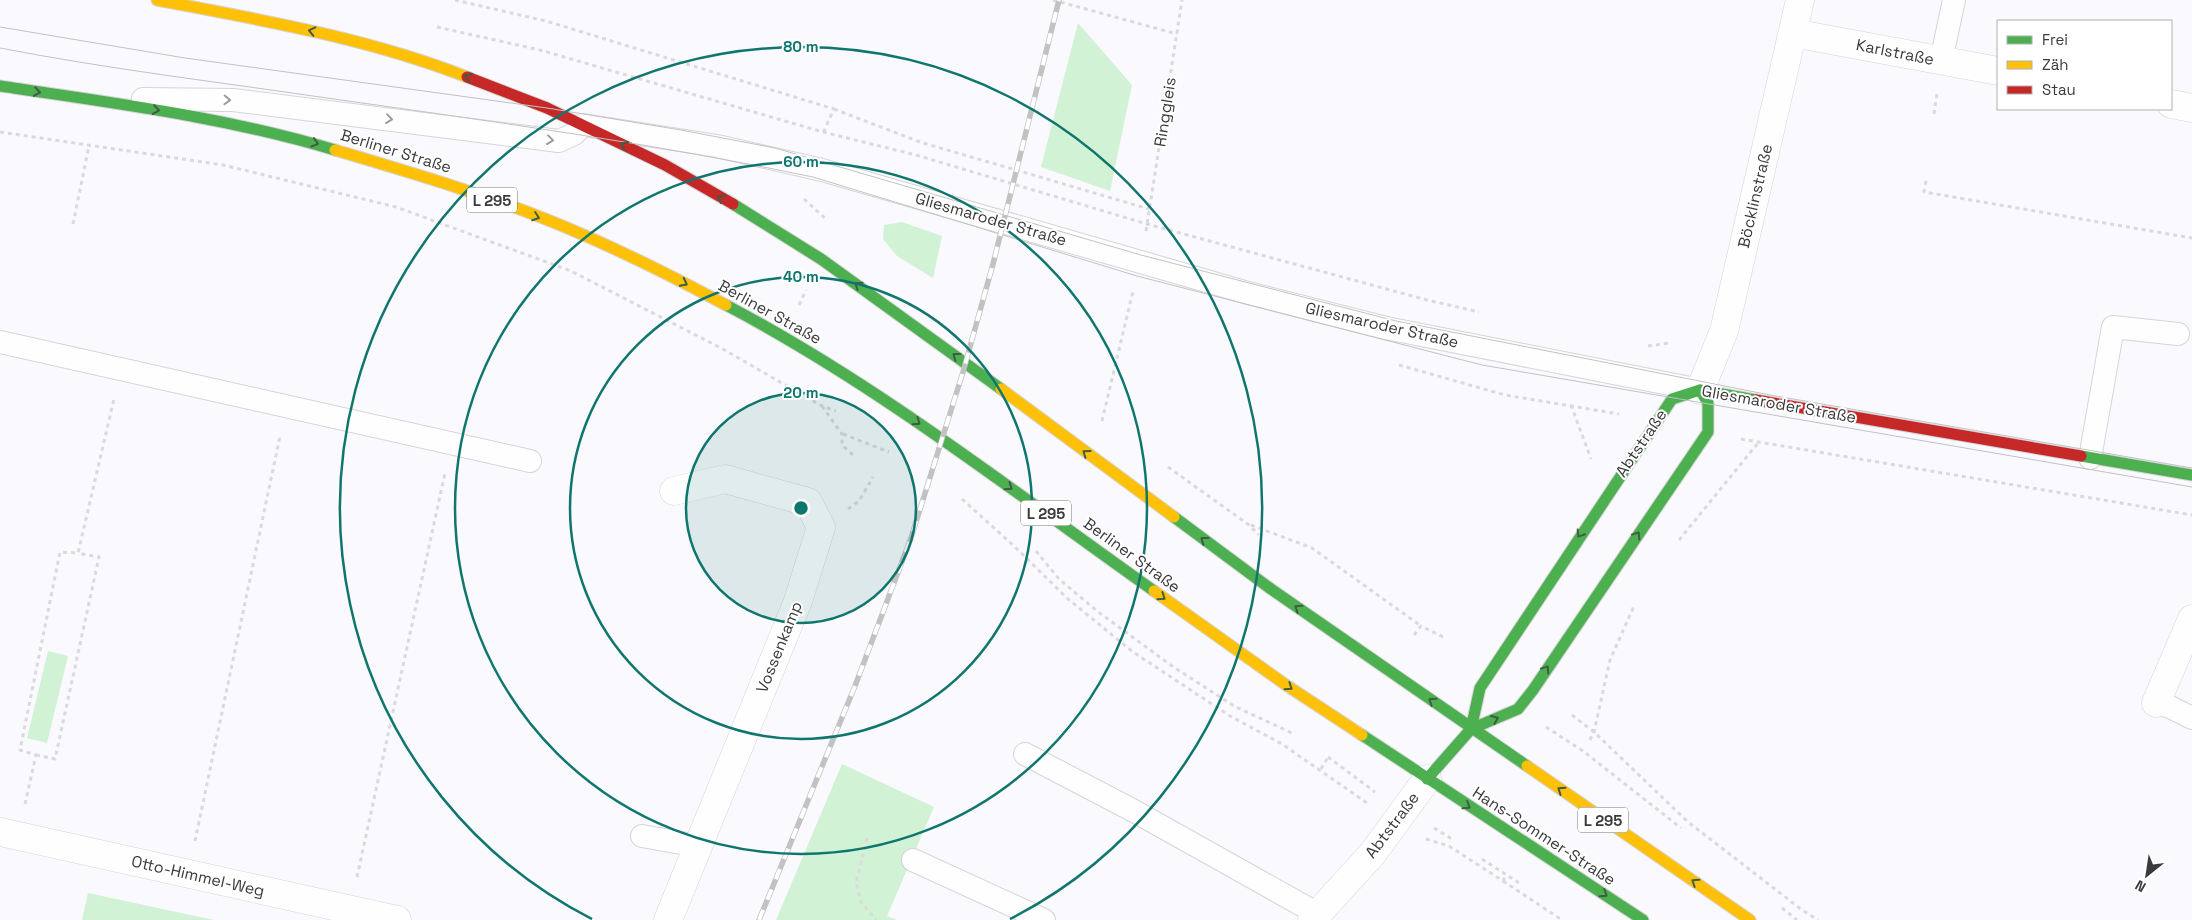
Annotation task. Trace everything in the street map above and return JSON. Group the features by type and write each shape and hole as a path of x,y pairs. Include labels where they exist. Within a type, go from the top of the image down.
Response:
{"main road":[{"name":"L 295","path":"168,1 350,40 434,64 547,108 665,165 738,207 821,258 1271,589 1750,920"},
{"name":"Berliner Straße","path":"0,86 159,110 300,139 442,182 564,228 681,281 785,336 877,394 1286,685 1426,779"},
{"name":"Gliesmaroder Straße","path":"1700,390 2192,475"},
{"name":"Abtstraße","path":"1426,779 1472,729 1518,709 1708,432 1708,403 1700,390 1672,399 1645,437 1480,688 1472,729"},
{"name":"Hans-Sommer-Straße","path":"1426,779 1643,920"}],"street":[{"name":"Böcklinstraße","path":"1700,390 1724,331 1800,0"},
{"name":"Karlstraße","path":"1792,33 1997,72"},
{"path":"2172,104 2192,108"},
{"name":"Vossenkamp","path":"668,920 798,601 821,527 808,502 725,479 674,491"},
{"path":"2156,703 2192,619"},
{"name":"Abtstraße","path":"1315,917 1373,853 1426,779"},
{"name":"Otto-Himmel-Weg","path":"9,834 188,873 359,914 397,920"}],"lane":[{"path":"1941,61 1954,0"},
{"path":"74,98 233,100 559,141 574,134 583,125"},
{"name":"Gliesmaroder Straße","path":"583,125 717,146 822,170 1239,291 1386,328 1700,390"},
{"path":"2090,458 2113,327 2178,334"},
{"path":"0,342 530,461"},
{"path":"2156,703 2170,707 2192,718"},
{"path":"1024,754 1134,811 1315,917"},
{"path":"642,836 698,846"},
{"path":"913,860 1044,920"}],"path":[{"path":"455,0 546,21 834,110 920,142 1149,209"},
{"path":"1053,0 1178,34"},
{"name":"Ringgleis","path":"1147,224 1182,0"},
{"path":"434,26 540,50 823,132 916,155 1147,224 1426,300 1484,312"},
{"path":"1934,114 1938,90"},
{"path":"823,132 834,110"},
{"path":"0,132 223,165 396,207 571,270 721,348 822,406 842,434 889,452"},
{"path":"73,224 89,146"},
{"path":"1926,181 1924,192 2192,238"},
{"path":"767,374 821,258"},
{"path":"1111,426 1102,420 1135,283"},
{"path":"1642,346 1670,343"},
{"path":"78,552 121,369"},
{"path":"1571,405 1592,462"},
{"path":"188,873 286,406"},
{"path":"842,434 842,445 854,456"},
{"path":"1736,438 2192,515"},
{"path":"1678,541 1758,442"},
{"path":"359,914 452,444"},
{"path":"1168,467 1249,525 1312,548 1421,626 1443,637"},
{"path":"859,502 872,477"},
{"path":"957,495 1015,547 1068,599 1133,652 1230,716 1282,744 1321,769 1372,806"},
{"path":"60,552 78,552 99,557 55,759 36,755 20,750 60,552"},
{"path":"1057,575 1097,611 1172,666 1234,706 1302,739"},
{"path":"1590,740 1594,732 1610,660 1635,603"},
{"path":"1414,635 1421,626"},
{"path":"1572,715 1594,732 1688,822 1802,910 1818,920"},
{"path":"1322,753 1355,776"},
{"path":"9,834 36,755"},
{"path":"1321,769 1328,757"},
{"path":"867,838 856,883 861,902 876,920"},
{"path":"1423,838 1449,846 1562,920"},
{"path":"1503,881 1506,875"}],"green space":[{"path":"1078,23 1132,85 1110,191 1041,167"},
{"path":"902,222 942,236 933,278 897,256 883,239 884,225"},
{"path":"48,651 68,656 47,743 27,738"},
{"path":"842,764 934,807 887,916 897,920 776,920"},
{"path":"88,893 214,920 82,920"}],"tram line":[{"path":"0,27 185,58 547,108 775,148 1141,255 1396,321 1770,395 2192,468"},
{"path":"0,48 122,69 570,133 813,177 1137,276 1482,365 2192,487"}],"railway":[{"path":"759,920 855,686 911,538 963,372 993,264 1059,0"}],"traffic: fast":[{"path":"0,86 211,120 294,138 335,150"},
{"path":"733,204 821,259 1001,389"},
{"path":"726,305 782,336 891,405 997,478 1154,591"},
{"path":"1471,729 1480,688 1672,399 1700,390 1756,400"},
{"path":"1427,779 1471,729 1518,709 1533,690 1708,432 1708,403 1700,390"},
{"path":"2081,456 2192,475"},
{"path":"1174,517 1271,589 1527,766"},
{"path":"1362,735 1643,920"}],"traffic: slow":[{"path":"157,0 314,31 391,51 467,77"},
{"path":"335,150 451,186 537,216 626,254 726,305"},
{"path":"1001,389 1174,517"},
{"path":"1154,591 1286,685 1362,735"},
{"path":"1527,766 1750,920"}],"traffic: jam":[{"path":"467,77 547,108 665,165 733,204"},
{"path":"1756,400 2081,456"}]}
